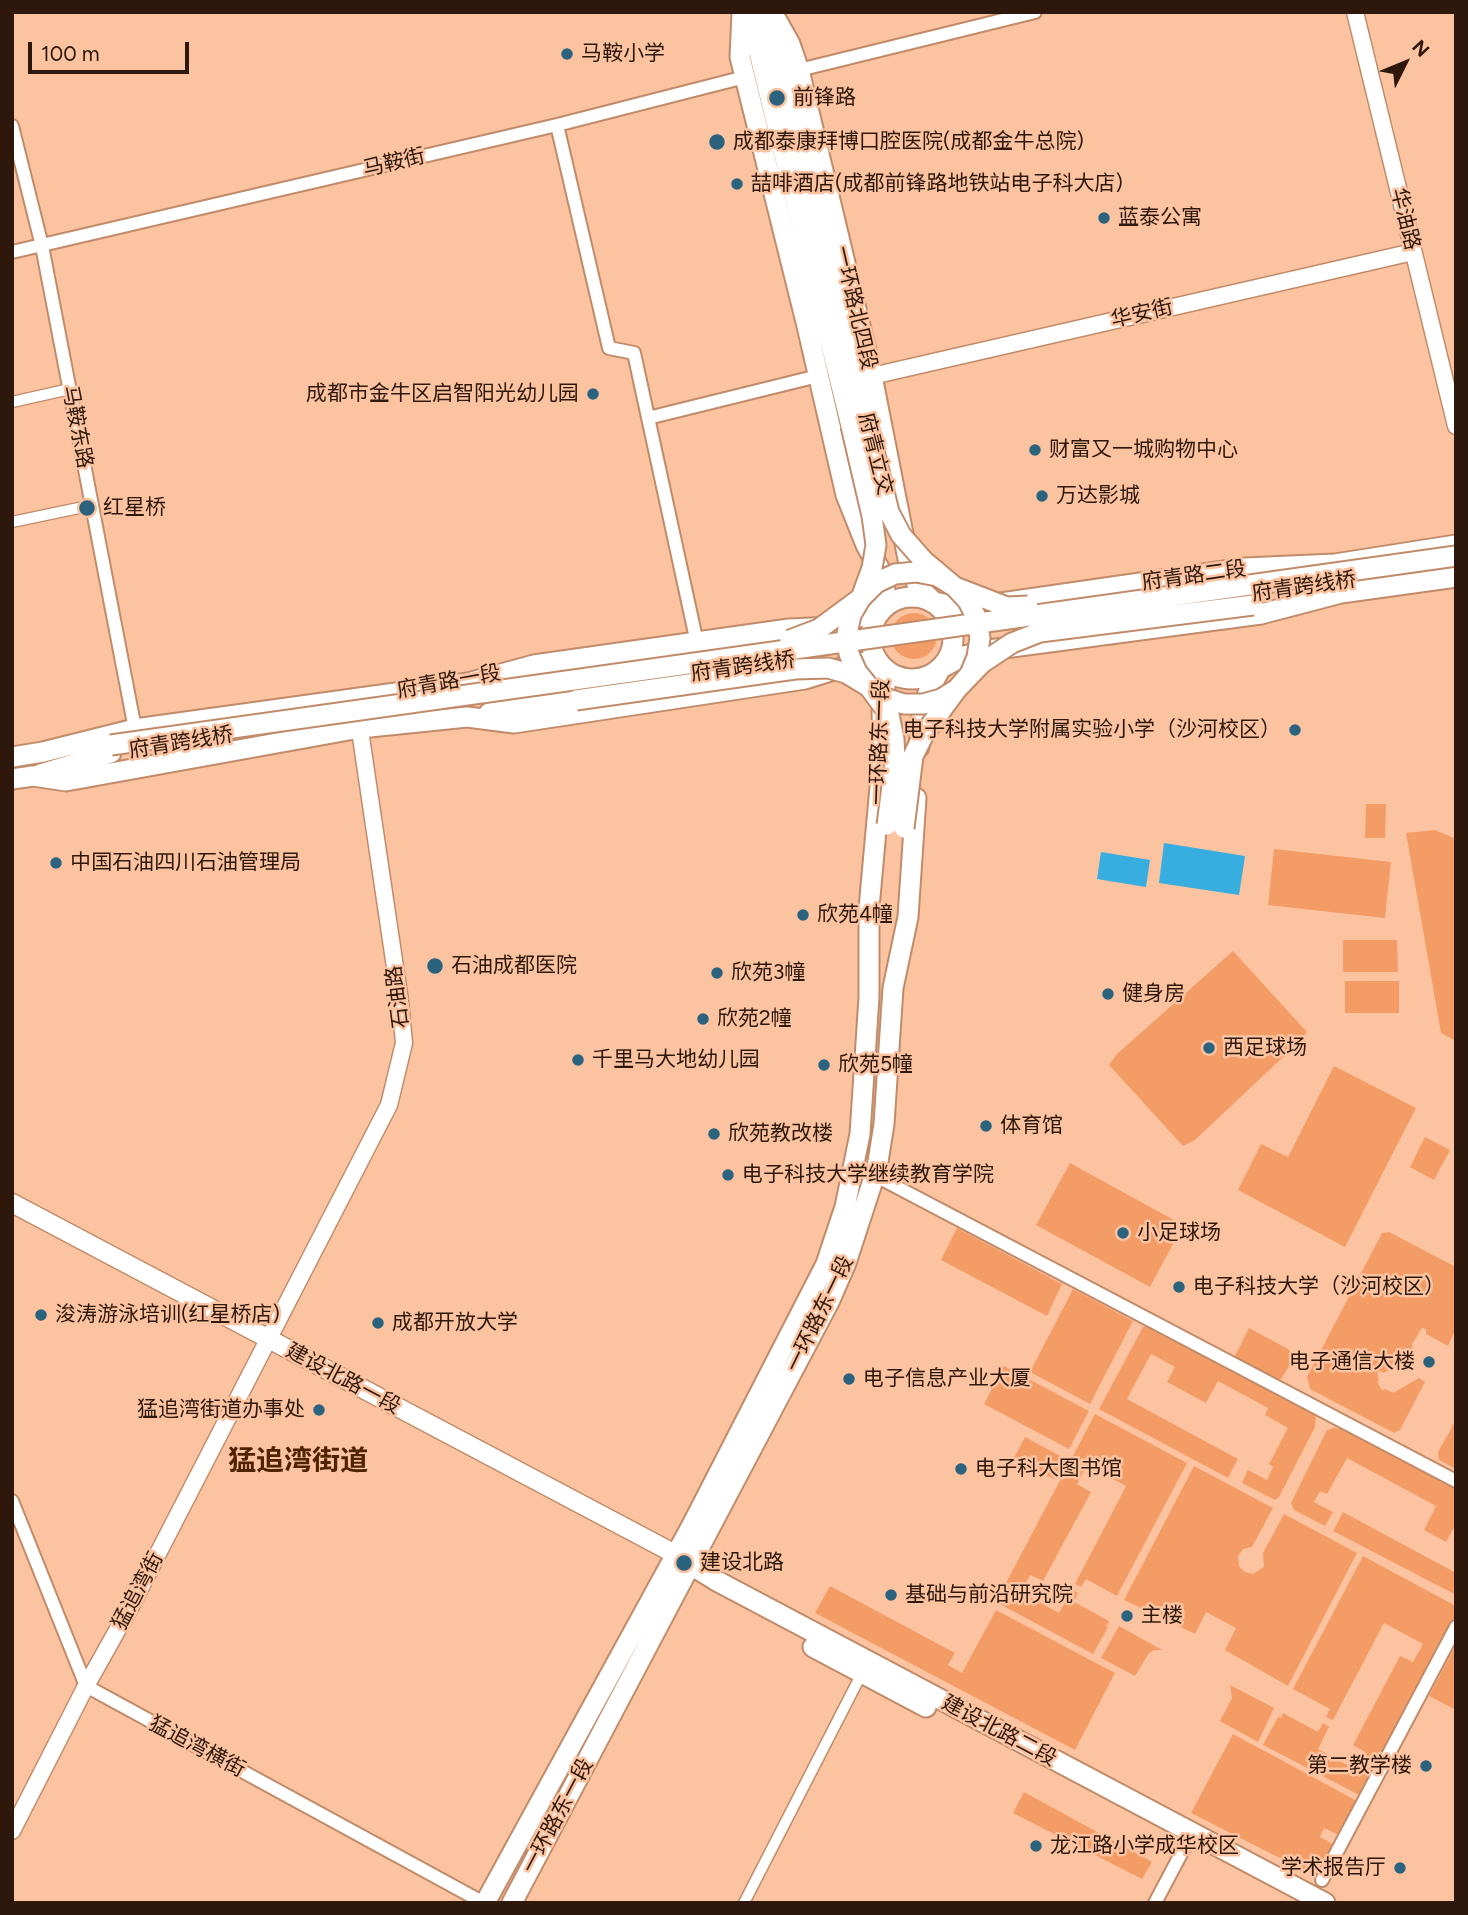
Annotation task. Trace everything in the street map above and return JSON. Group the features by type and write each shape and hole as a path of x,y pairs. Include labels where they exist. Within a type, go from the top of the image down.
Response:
{"main road":[{"path":"742,12 740,57 745,78 846,495 879,568 885,590 884,607"},
{"name":"府青立交","path":"576,700 795,668 828,668 846,673 885,698 904,704 923,704 941,699 957,689 970,674 978,657 980,638 977,618 968,601 924,561 901,535 890,512 859,424 749,12"},
{"name":"府青立交","path":"765,12 859,424 876,545 872,568 861,598 851,615 847,634 849,654 857,672 889,714 894,739 895,826 869,997"},
{"name":"一环路北四段","path":"772,12 790,44 799,71 872,376 908,559 918,587 934,602"},
{"name":"府青路二段","path":"934,602 954,606 987,605 1245,568 1335,564 1456,545"},
{"name":"府青跨线桥","path":"33,776 111,749 1456,556"},
{"name":"府青立交","path":"468,683 501,683 795,639 819,629 861,598 876,583 895,575 916,572 937,576 955,587 1007,607 1335,564"},
{"name":"府青跨线桥","path":"43,752 111,749 272,729 991,633 1088,617 1456,567"},
{"path":"892,988 895,826 913,756 924,734 957,689 982,663 1012,643 1040,632 1456,577"},
{"path":"941,668 953,646 953,633 950,621 934,602 922,597 908,596 884,607 871,629 874,655 892,674 917,679 930,675 964,656 989,650 1261,614 1340,593"},
{"name":"府青路一段","path":"12,757 135,729 468,683 534,665 789,629 834,627 884,607"},
{"name":"府青路一段","path":"467,717 514,723 805,680 860,662 882,666"},
{"name":"一环路东一段","path":"712,1506 826,1264 845,1207 860,1134 869,997 869,908 883,754 882,712 886,687 882,666"},
{"name":"一环路东一段","path":"485,1903 830,1300 858,1230 874,1175 884,1124 892,988 908,917 922,709 941,668"},
{"name":"府青路一段","path":"12,779 33,776 66,781 360,728 467,717 576,700"},
{"name":"建设北路一段","path":"12,1203 265,1345"},
{"name":"建设北路一段","path":"12,1216 265,1345 680,1565"},
{"name":"一环路东一段","path":"512,1903 680,1565"},
{"name":"建设北路二段","path":"680,1565 862,1673 1189,1838 1325,1903"},
{"name":"建设北路二段","path":"680,1565 1189,1838 1297,1903"}],"street":[{"path":"799,71 1035,12"},
{"name":"华油路","path":"1355,12 1456,426"},
{"name":"马鞍街","path":"12,252 557,125 745,78"},
{"path":"557,125 609,348 634,353 697,643"},
{"name":"马鞍东路","path":"12,126 42,246 135,729"},
{"name":"华安街","path":"872,376 1413,252"},
{"path":"648,418 818,376"},
{"path":"12,402 70,389"},
{"path":"12,522 93,505"},
{"name":"石油路","path":"265,1345 381,1123 395,1083 404,1043 355,697"},
{"path":"874,1175 1456,1481"},
{"name":"猛追湾街","path":"12,1831 265,1345"},
{"path":"12,1501 86,1686"},
{"path":"1322,1880 1456,1627"},
{"path":"744,1903 862,1673"},
{"name":"猛追湾横街","path":"86,1686 485,1903"},
{"path":"1154,1903 1189,1838"}],"shaded area":[{"path":"914,613 930,620 937,636 930,652 914,659 898,652 891,636 898,620"},
{"path":"1366,804 1386,804 1385,838 1365,838"},
{"path":"1435,830 1456,839 1456,1041 1441,1033 1406,833"},
{"path":"1274,849 1391,862 1385,918 1268,905"},
{"path":"1343,940 1397,940 1398,972 1343,972"},
{"name":"西足球场","path":"1233,951 1307,1032 1195,1140 1183,1146 1109,1065 1117,1054"},
{"path":"1345,981 1399,981 1399,1013 1345,1013"},
{"path":"1334,1066 1416,1108 1345,1247 1238,1190 1261,1144 1288,1157"},
{"path":"1425,1137 1450,1150 1434,1180 1410,1167"},
{"path":"1070,1163 1183,1225 1150,1287 1036,1225"},
{"path":"957,1228 1062,1284 1047,1316 941,1260"},
{"path":"1389,1232 1456,1267 1456,1328 1448,1346 1426,1334 1426,1329 1422,1328 1412,1344 1413,1356 1384,1373 1377,1373 1377,1382 1382,1390 1393,1393 1419,1378 1425,1382 1400,1430 1394,1433 1310,1389 1307,1377 1382,1233"},
{"path":"1073,1289 1133,1321 1090,1404 1030,1372"},
{"path":"1151,1324 1316,1414 1315,1427 1275,1500 1242,1483 1248,1470 1267,1480 1273,1467 1269,1464 1288,1428 1265,1415 1268,1408 1218,1381 1206,1403 1167,1382 1175,1367 1151,1354 1127,1399 1238,1459 1228,1478 1099,1409 1143,1327"},
{"path":"1249,1328 1288,1349 1292,1354 1293,1360 1281,1379 1276,1380 1234,1358"},
{"path":"1004,1366 1089,1411 1069,1449 984,1404"},
{"path":"1095,1414 1187,1463 1117,1596 1086,1579 1081,1587 1075,1584 1126,1486 1087,1465 1077,1484 1091,1492 1043,1581 1030,1575 1021,1592 1059,1613 1072,1590 1078,1593 1074,1602 1109,1621 1093,1654 996,1602"},
{"path":"1456,1420 1456,1469 1439,1460 1438,1452"},
{"path":"1345,1429 1456,1488 1456,1524 1446,1542 1424,1530 1436,1506 1347,1458 1327,1494 1320,1491 1314,1502 1333,1512 1325,1526 1294,1510 1291,1503 1327,1430"},
{"path":"1025,1437 1064,1458 1054,1479 1014,1458"},
{"path":"1194,1466 1273,1508 1252,1547 1243,1549 1238,1556 1239,1566 1245,1572 1253,1574 1264,1567 1263,1553 1284,1514 1357,1553 1288,1686 1225,1650 1236,1628 1206,1612 1195,1634 1124,1600"},
{"path":"1343,1512 1456,1573 1456,1595 1333,1531"},
{"path":"1363,1556 1456,1606 1456,1619 1361,1796 1263,1745 1278,1717 1281,1718 1283,1713 1318,1732 1323,1723 1329,1727 1318,1749 1356,1770 1365,1752 1353,1745 1400,1656 1413,1662 1423,1644 1384,1623 1333,1720 1326,1717 1330,1709 1293,1689"},
{"path":"830,1586 955,1653 948,1665 962,1673 996,1610 1115,1673 1075,1750 815,1613"},
{"path":"1119,1626 1162,1650 1149,1653 1135,1676 1101,1658"},
{"path":"1456,1645 1456,1710 1429,1696"},
{"path":"1230,1685 1274,1708 1258,1742 1220,1721 1232,1698"},
{"path":"1233,1734 1357,1801 1339,1835 1324,1828 1320,1837 1334,1845 1317,1877 1191,1813"},
{"path":"1024,1792 1152,1862 1142,1879 1013,1813"}],"water":[{"path":"1164,843 1245,856 1239,895 1159,883"},
{"path":"1101,852 1150,860 1146,887 1097,879"}],"place":[{"name":"马鞍小学","path":"567,54"},
{"name":"前锋路","path":"777,98"},
{"name":"成都泰康拜博口腔医院(成都金牛总院)","path":"717,142"},
{"name":"喆啡酒店(成都前锋路地铁站电子科大店)","path":"737,184"},
{"name":"蓝泰公寓","path":"1104,218"},
{"name":"成都市金牛区启智阳光幼儿园","path":"593,394"},
{"name":"财富又一城购物中心","path":"1035,450"},
{"name":"万达影城","path":"1042,496"},
{"name":"红星桥","path":"87,508"},
{"name":"电子科技大学附属实验小学（沙河校区）","path":"1295,730"},
{"name":"中国石油四川石油管理局","path":"56,863"},
{"name":"欣苑4幢","path":"803,915"},
{"name":"石油成都医院","path":"435,966"},
{"name":"欣苑3幢","path":"717,973"},
{"name":"健身房","path":"1108,994"},
{"name":"欣苑2幢","path":"703,1019"},
{"name":"西足球场","path":"1209,1048"},
{"name":"千里马大地幼儿园","path":"578,1060"},
{"name":"欣苑5幢","path":"824,1065"},
{"name":"体育馆","path":"986,1126"},
{"name":"欣苑教改楼","path":"714,1134"},
{"name":"电子科技大学继续教育学院","path":"728,1175"},
{"name":"小足球场","path":"1123,1233"},
{"name":"电子科技大学（沙河校区）","path":"1179,1287"},
{"name":"浚涛游泳培训(红星桥店)","path":"41,1315"},
{"name":"成都开放大学","path":"378,1323"},
{"name":"电子通信大楼","path":"1429,1362"},
{"name":"电子信息产业大厦","path":"849,1379"},
{"name":"猛追湾街道办事处","path":"319,1410"},
{"name":"电子科大图书馆","path":"961,1469"},
{"name":"建设北路","path":"684,1563"},
{"name":"基础与前沿研究院","path":"891,1595"},
{"name":"主楼","path":"1127,1616"},
{"name":"第二教学楼","path":"1426,1766"},
{"name":"龙江路小学成华校区","path":"1036,1846"},
{"name":"学术报告厅","path":"1400,1868"}],"district":[{"name":"猛追湾街道","path":"298,1462"}]}
